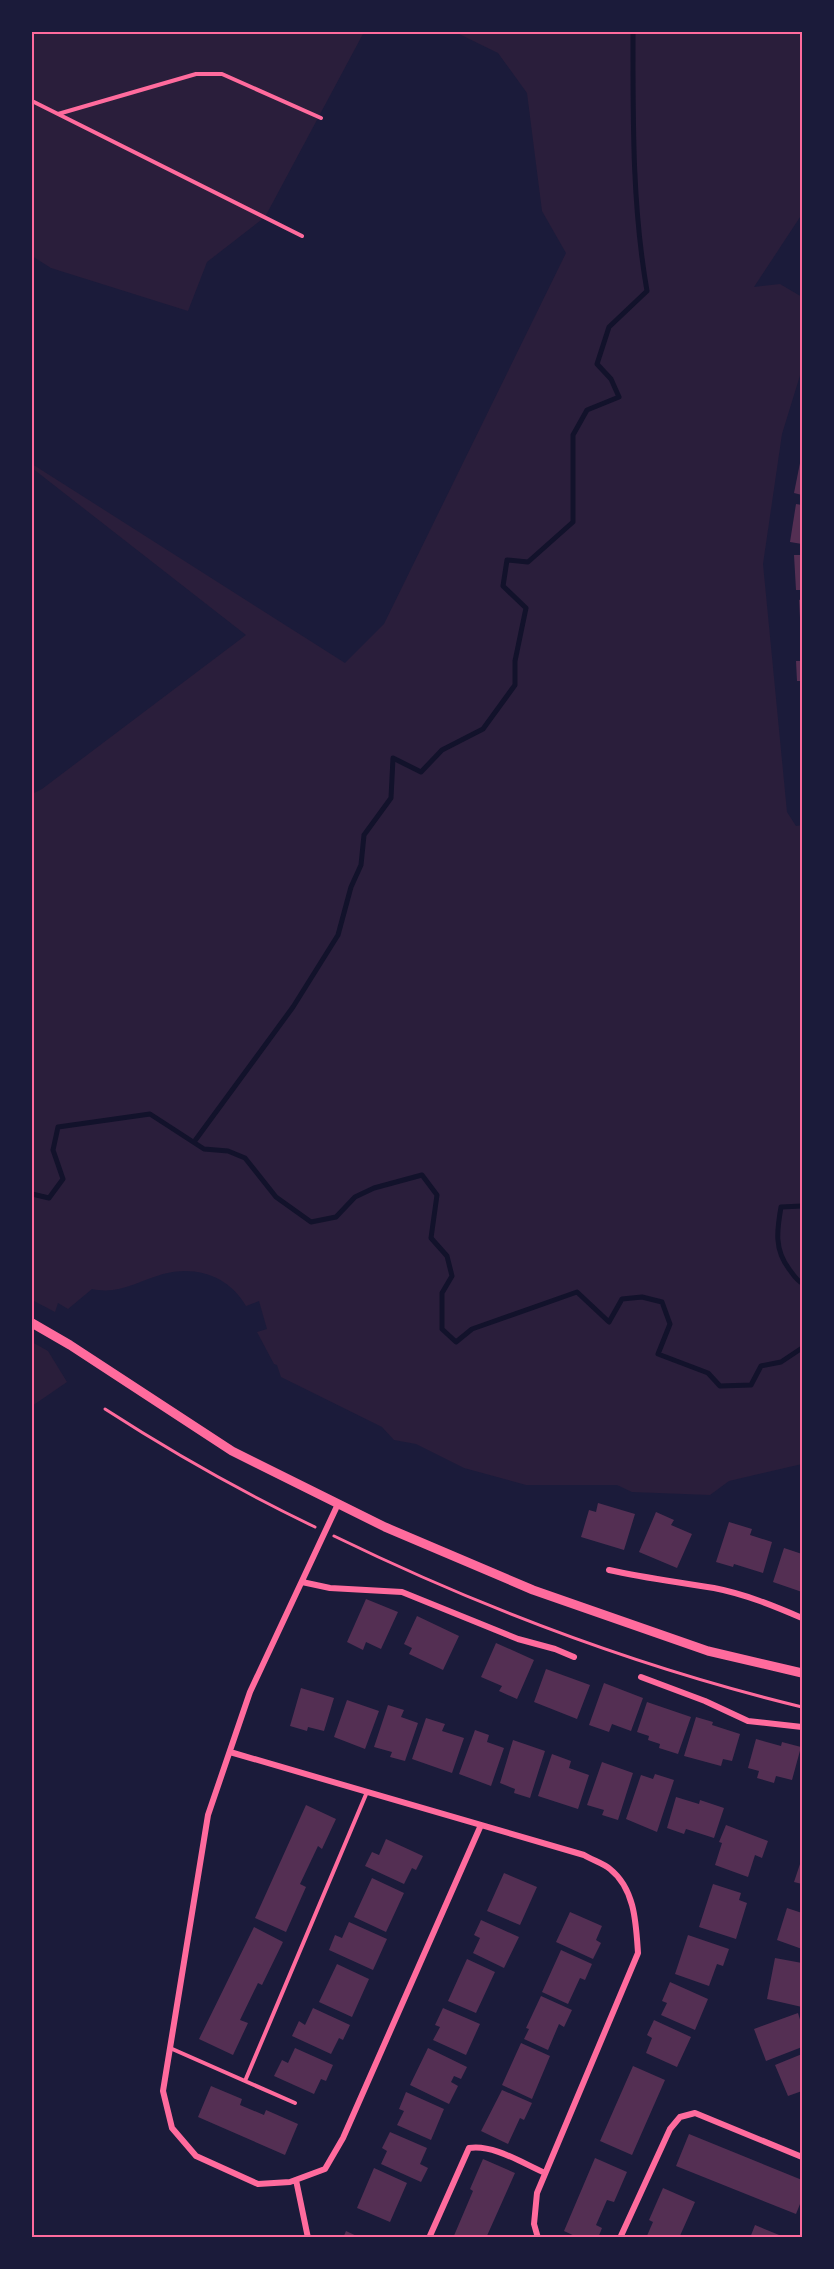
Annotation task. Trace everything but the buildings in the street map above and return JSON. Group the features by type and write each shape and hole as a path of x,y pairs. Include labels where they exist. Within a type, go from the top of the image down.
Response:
{"street":[{"path":"32,1323 70,1345 231,1451 338,1504 533,1590 708,1651 802,1673"},
{"path":"338,1504 250,1692 208,1815 164,2091 172,2128 196,2156 258,2184 290,2182 325,2169 343,2138 481,1825"},
{"path":"609,1570 647,1579 716,1588 765,1602 802,1618"},
{"path":"302,1582 330,1588 402,1592 518,1639 555,1649 574,1657"},
{"path":"641,1677 705,1701 748,1721 802,1727"},
{"path":"230,1752 584,1855 610,1869 622,1884 636,1912 638,1953 537,2193 534,2224 538,2238"},
{"path":"620,2238 670,2128 680,2117 695,2113 802,2157"},
{"path":"429,2238 469,2148 479,2146 545,2173"},
{"path":"297,2180 308,2238"}],"lane":[{"path":"57,114 196,74 222,74 321,118"},
{"path":"32,101 302,236"},
{"path":"245,2081 367,1792"},
{"path":"170,2048 295,2103"}],"path":[{"path":"105,1409 189,1462 247,1494 453,1590 569,1637 675,1673 802,1707"}],"shaded area":[{"path":"32,32 364,32 265,217 207,262 188,311 51,268 32,256"},
{"path":"455,32 802,32 802,214 754,287 780,284 802,297 802,369 782,434 763,564 787,812 796,826 802,825 802,1464 729,1481 710,1495 632,1492 617,1485 526,1485 464,1468 416,1444 394,1440 382,1427 281,1377 277,1365 274,1364 257,1332 267,1329 259,1301 246,1306 230,1287 210,1275 188,1271 175,1272 120,1289 92,1289 68,1309 58,1303 55,1312 32,1300 32,794 42,789 246,635 32,468 32,464 345,663 384,624 566,253 542,211 527,93 498,53"},
{"path":"32,1342 48,1351 67,1382 32,1406"}],"waterway":[{"path":"194,1142 293,1007 338,935 351,887 361,865 364,835 391,798 393,758 421,772 442,750 483,729 515,685 515,661 526,608 503,586 507,560 528,562 573,522 573,435 587,410 619,397 611,379 597,364 609,327 647,291 636,194 633,130 633,32"},
{"path":"32,1194 49,1198 63,1179 53,1150 58,1127 150,1114 204,1149 228,1151 245,1158 276,1197 311,1222 336,1217 355,1197 374,1188 422,1175 437,1195 431,1238 447,1256 452,1276 442,1293 442,1329 456,1342 472,1329 577,1292 609,1322 622,1299 642,1297 662,1302 670,1324 658,1354 708,1373 720,1386 751,1385 761,1366 781,1362 802,1348"},
{"path":"802,1206 781,1207 778,1231 779,1247 784,1262 802,1283"}]}
